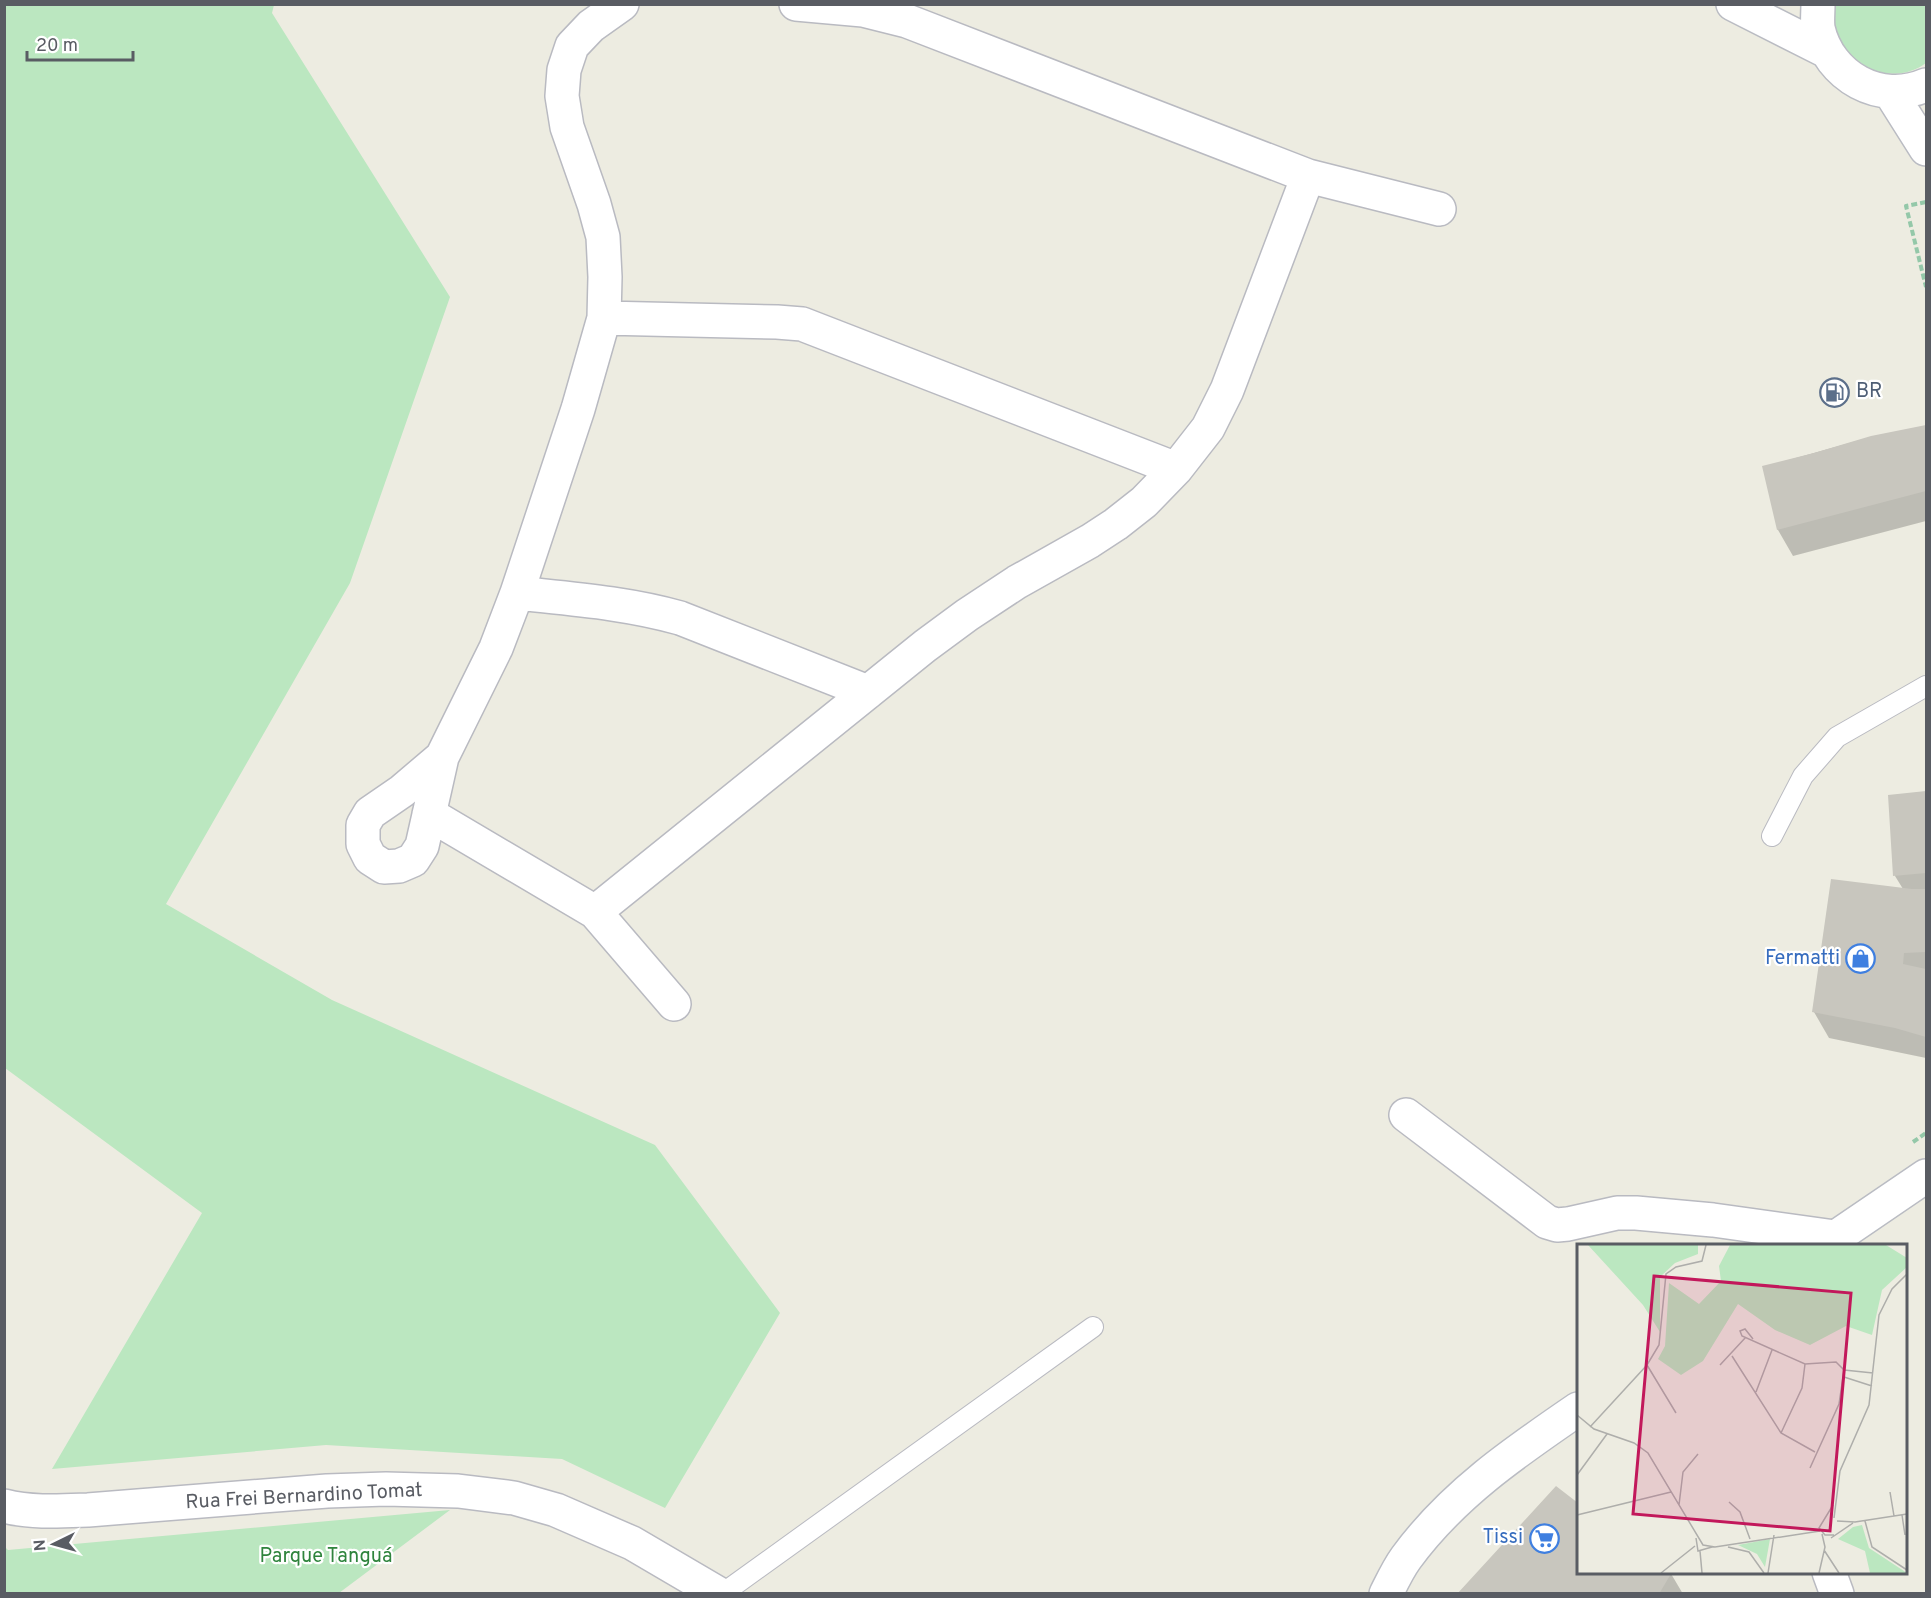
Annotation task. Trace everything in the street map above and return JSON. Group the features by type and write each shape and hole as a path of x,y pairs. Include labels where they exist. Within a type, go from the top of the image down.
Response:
{"street":[{"path":"442,758 402,791 370,813 363,825 363,844 370,858 384,867 399,866 413,860 422,846 442,758 496,648 517,593 571,430 604,318 606,277 603,237 567,127 562,96 564,70 572,46 591,26 622,4"},
{"path":"796,4 862,10 907,21 1308,176 1439,209"},
{"path":"1733,4 1826,51"},
{"path":"1818,4 1818,27 1826,51 1843,72 1865,86 1890,92 1916,90 1926,85"},
{"path":"1890,92 1926,149"},
{"path":"595,912 967,615 1017,582 1116,524 1144,502 1176,469 1209,428 1227,390 1308,176"},
{"path":"604,318 802,324 1176,469"},
{"path":"517,593 621,604 653,610 680,618 868,692"},
{"path":"429,814 595,912 674,1004"},
{"path":"1406,1115 1547,1222 1557,1225 1617,1213 1636,1213 1713,1220 1829,1241 1926,1176"},
{"path":"1386,1593 1405,1559 1432,1525 1461,1496 1522,1447 1577,1410"},
{"name":"Rua Frei Bernardino Tomat","path":"4,1506 54,1511 88,1510 327,1491 386,1489 458,1491 514,1498 556,1510 632,1543 721,1593"},
{"path":"1830,1574 1837,1593"}],"lane":[{"path":"1772,836 1803,776 1837,737 1926,686"},
{"path":"721,1593 1093,1327"}],"path":[{"path":"1926,202 1906,206 1926,287"}],"green space":[{"path":"5,4 274,5 272,13 450,297 350,583 166,904 332,1000 655,1145 780,1313 665,1508 562,1459 326,1445 52,1469 202,1213 5,1068"},
{"path":"1833,5 1926,5 1926,63 1914,70 1902,73 1876,71 1864,66 1854,59 1838,38 1834,26"},
{"name":"Parque Tanguá","path":"450,1510 339,1593 5,1593 5,1547 8,1550"}],"building":[{"path":"1926,425 1926,491 1777,530 1762,466 1871,436"},
{"path":"1926,791 1926,873 1893,876 1888,795"},
{"name":"Fermatti","path":"1831,879 1926,889 1926,952 1904,953 1903,964 1926,969 1926,1037 1895,1028 1812,1012"},
{"name":"Tissi","path":"1556,1486 1577,1502 1577,1574 1671,1574 1659,1594 1457,1594"}],"place":[{"name":"BR","path":"1835,392"},
{"name":"Fermatti","path":"1861,959"},
{"name":"Tissi","path":"1544,1538"}]}
